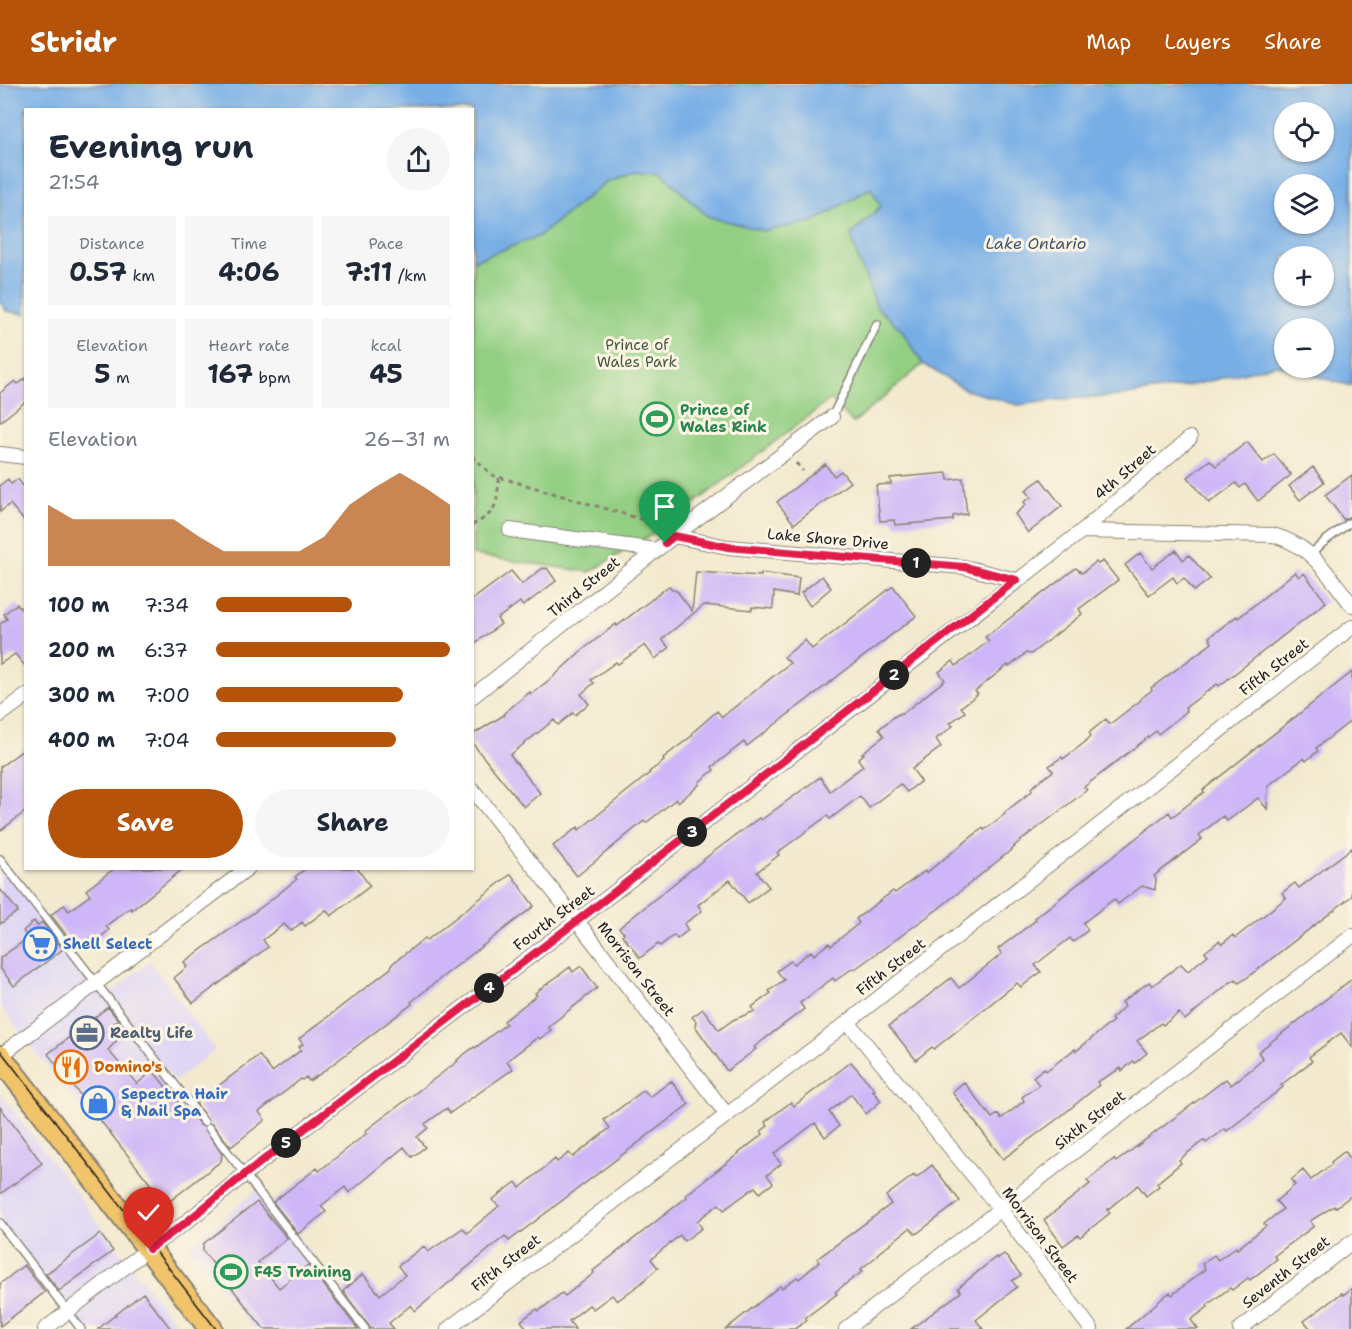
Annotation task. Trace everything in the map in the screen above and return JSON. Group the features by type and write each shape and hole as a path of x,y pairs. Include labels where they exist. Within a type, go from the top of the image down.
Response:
{"main road":[{"path":"0,1057 211,1329"}],"street":[{"name":"Third Street","path":"474,695 674,536 832,417"},
{"name":"4th Street","path":"1082,531 1190,438"},
{"path":"0,454 24,457"},
{"path":"510,530 656,550"},
{"path":"1082,531 1266,534 1287,539 1300,545 1311,555 1352,605"},
{"name":"Fourth Street","path":"45,1329 1082,531"},
{"name":"Lake Shore Drive","path":"674,536 728,547 964,567 1016,580"},
{"name":"Fifth Street","path":"448,1329 848,1022 1352,627"},
{"path":"0,715 24,697"},
{"name":"Morrison Street","path":"474,792 727,1115"},
{"path":"0,1057 245,870"},
{"name":"Sixth Street","path":"846,1329 1352,936"},
{"name":"Morrison Street","path":"848,1022 1001,1210 1091,1329"},
{"name":"Seventh Street","path":"1240,1329 1352,1242"}],"lane":[{"path":"832,417 877,324"},
{"path":"1311,555 1325,541 1352,521"},
{"path":"0,859 365,1329"},
{"path":"0,1223 81,1329"}],"path":[{"path":"474,458 492,474 500,477 662,527"},
{"path":"474,524 486,518 496,507 500,477"}],"shaded area":[{"path":"0,860 83,975 108,995 150,961 215,1050 175,1081 162,1066 94,1121 41,1059 0,1005"},
{"path":"0,1093 180,1329 80,1329 0,1229"},
{"path":"260,1187 369,1329 254,1329 189,1247"}],"green space":[{"name":"Prince of Wales Park","path":"637,170 661,172 707,216 813,222 871,188 881,206 851,234 856,253 877,307 901,329 923,364 853,423 831,399 658,531 590,572 474,555 474,261 539,236 607,181"}],"water":[{"name":"Lake Ontario","path":"0,84 1352,84 1352,386 1322,378 1334,378 1334,318 1274,318 1274,365 1193,385 1119,396 1064,399 1018,405 966,390 923,364 901,329 877,307 851,235 881,206 871,188 813,222 764,231 707,216 661,172 637,170 607,181 539,236 474,261 474,108 24,108 24,314 6,311 0,301"}],"building":[{"path":"24,380 24,403 0,422 0,393 15,381 18,384"},
{"path":"1247,442 1263,462 1274,454 1291,475 1258,501 1245,484 1240,488 1236,483 1209,503 1188,477 1210,460 1216,466"},
{"path":"825,464 834,476 841,471 850,482 794,524 777,502"},
{"path":"1313,467 1324,482 1300,500 1289,486"},
{"path":"947,473 948,480 963,478 967,514 953,516 953,520 895,525 894,520 880,521 876,485 891,484 890,478"},
{"path":"1352,475 1352,515 1344,520 1325,495"},
{"path":"8,479 11,484 18,479 24,487 24,521 10,504 0,512 0,485"},
{"path":"1041,479 1062,506 1028,533 1015,514 1026,505 1024,502 1031,497 1026,490"},
{"path":"1176,550 1183,560 1189,555 1210,579 1194,591 1184,578 1177,583 1173,577 1149,595 1125,565 1140,553 1152,568"},
{"path":"1103,561 1118,580 1079,609 1082,614 1031,654 1026,653 975,691 978,694 961,707 965,712 950,723 953,726 936,739 941,747 912,769 921,781 907,792 900,784 869,808 860,796 830,819 827,816 777,853 779,855 757,872 769,887 748,903 730,880 698,905 702,911 684,924 688,930 677,939 674,935 660,946 658,944 640,958 619,928 708,856 820,777 830,791 863,766 858,759 864,754 862,753 884,736 879,729 945,680 939,672 953,661 956,666 989,641 985,637 1076,568 1082,573 1096,562 1098,564"},
{"path":"543,568 547,568 556,581 523,606 520,602 497,619 501,624 474,644 474,599 511,571 522,584"},
{"path":"696,572 761,576 761,573 799,578 797,596 774,592 773,609 752,607 752,610 704,605 662,639 669,648 655,659 645,645 591,680 594,683 581,694 589,704 558,725 554,720 510,755 540,793 524,807 474,745 474,734 504,715 530,692 531,694 553,677 580,652 669,586 677,591 692,611"},
{"path":"1295,572 1299,577 1304,573 1326,602 1219,686 1217,684 1185,708 1187,711 1158,734 1156,731 1084,787 1087,790 938,909 855,969 853,968 835,981 833,978 800,1003 804,1009 727,1071 695,1026 696,1021 692,1017 703,1009 719,1030 733,1020 755,1011 752,1007 784,980 777,971 791,961 794,964 811,951 814,955 829,943 831,946 859,923 856,919 893,891 895,893 925,871 926,873 983,828 984,830 1005,814 1032,791 1031,788 1053,771 1049,766 1062,757 1063,759 1084,743 1091,736 1089,733 1106,719 1110,724 1141,700 1152,690 1151,688 1212,643 1209,637 1237,616 1238,618"},
{"path":"822,576 831,588 810,606 801,593"},
{"path":"893,586 916,616 747,746 744,742 712,767 714,770 699,782 697,787 678,802 676,799 646,823 644,821 577,876 553,846 578,827 579,830 650,773 664,761 663,758 693,735 692,733 717,711 722,717 790,663 784,657 805,640 812,649"},
{"path":"17,604 24,613 24,665 15,654 0,664 0,624 7,619 4,614"},
{"path":"1352,672 1352,720 1316,748 1318,751 1306,761 1304,758 1268,786 1267,809 1258,798 1227,821 1223,816 1199,835 1202,839 1154,876 1155,890 1142,886 1118,904 1114,899 1083,923 1088,930 1073,942 1070,938 1035,965 1041,972 1021,987 1017,983 934,1049 932,1047 916,1060 889,1026 951,978 959,988 1002,954 998,949 1036,920 1035,918 1169,812 1172,817"},
{"path":"24,749 24,813 0,831 0,767"},
{"path":"1352,848 1352,896 1248,977 1239,983 1236,979 1229,983 1185,1020 1179,1013 1137,1041 1147,1053 1122,1071 1121,1068 1097,1082 1099,1085 1060,1117 1003,1159 952,1092 964,1082 992,1118 998,1114 1001,1119 1024,1101 1022,1097 1039,1085 1033,1077 1044,1068 1046,1071 1075,1049 1076,1051 1113,1021 1111,1019 1125,1006 1122,1002 1149,982 1152,986 1181,964 1188,971 1208,955 1205,952 1219,941 1222,944 1233,935 1235,938 1286,898 1282,893 1295,883 1299,888"},
{"path":"112,870 182,870 132,910 131,908 127,910 106,926 109,930 95,942 91,937 77,949 51,915 64,905 69,911 90,895 86,890"},
{"path":"304,870 358,870 370,886 331,916 326,910 305,926 302,922 291,931 284,924 263,940 268,947 193,1003 174,978 187,967 184,962 267,903 297,879 295,877"},
{"path":"511,874 534,906 320,1074 309,1081 306,1077 301,1079 259,1112 265,1120 231,1147 209,1123 196,1103 259,1055 272,1072 301,1050 299,1047 303,1044 299,1039 391,968 392,964 425,938 427,940"},
{"path":"0,889 18,911 0,924"},
{"path":"34,921 37,926 42,922 63,949 14,986 0,968 0,958 28,938 23,931"},
{"path":"581,966 597,988 548,1027 551,1030 540,1039 538,1037 507,1061 513,1069 450,1113 447,1108 425,1124 428,1128 417,1137 425,1147 412,1157 404,1147 349,1193 345,1187 321,1206 326,1212 298,1234 273,1202 317,1168 319,1171 367,1133 365,1131 506,1024 504,1021 537,995 535,993 570,967 573,972"},
{"path":"1352,979 1352,1047 1341,1033 1309,1057 1312,1061 1281,1085 1283,1087 1227,1131 1225,1129 1206,1143 1204,1140 1179,1160 1181,1163 1157,1183 1159,1186 1146,1196 1138,1185 1107,1210 1110,1213 1080,1237 1078,1235 1063,1246 1044,1220 1090,1184 1087,1181 1114,1159 1116,1162 1226,1079 1231,1085 1253,1068 1263,1059 1258,1052"},
{"path":"108,1007 118,1020 112,1025 122,1035 108,1050 137,1084 149,1074 155,1073 185,1111 187,1109 204,1127 222,1154 221,1161 166,1204 48,1054"},
{"path":"851,1062 875,1090 873,1091 881,1101 866,1114 851,1094 829,1112 839,1126 825,1137 815,1123 774,1154 781,1164 767,1175 773,1183 760,1193 755,1187 724,1210 719,1204 697,1221 702,1228 684,1241 680,1235 651,1259 658,1268 640,1284 617,1301 612,1295 593,1309 589,1305 569,1321 575,1329 527,1329 521,1321 537,1309 539,1311 562,1293 565,1296 763,1134 761,1131 768,1126 765,1122 791,1102 794,1106"},
{"path":"671,1081 689,1104 509,1241 505,1236 415,1311 411,1305 389,1323 394,1329 371,1329 343,1291 363,1274 380,1295 405,1275 398,1266 424,1246 428,1252 463,1228 467,1233 499,1206 492,1200 516,1182 520,1188 555,1159 557,1162 569,1153 573,1157 610,1128 604,1120 644,1090 650,1097"},
{"path":"0,1107 42,1163 0,1194"},
{"path":"1345,1151 1352,1161 1352,1195 1335,1208 1334,1206 1310,1221 1314,1226 1274,1256 1277,1259 1250,1280 1248,1278 1232,1290 1230,1288 1207,1305 1208,1307 1191,1320 1198,1329 1126,1329 1170,1292 1172,1295 1205,1269 1202,1264 1214,1255 1218,1260 1236,1247 1237,1249 1266,1226 1264,1224 1283,1209 1276,1201 1295,1185 1291,1180 1303,1170 1311,1180"},
{"path":"932,1165 960,1201 916,1234 910,1228 877,1254 861,1269 863,1271 835,1292 837,1294 805,1318 807,1320 795,1329 726,1329 780,1286 782,1288 797,1277 799,1279 819,1262 817,1259 891,1204 886,1196 914,1175 916,1178"},
{"path":"257,1202 287,1238 258,1262 279,1288 308,1265 358,1329 264,1329 203,1251 203,1244"},
{"path":"100,1234 113,1251 59,1291 46,1274"},
{"path":"1004,1254 1021,1275 1012,1281 1017,1287 976,1320 983,1329 911,1329 961,1292 958,1288 996,1257 997,1259"},
{"path":"24,1265 45,1292 0,1326 0,1284"},
{"path":"1352,1288 1352,1329 1311,1329 1304,1321 1342,1293 1343,1295"},
{"path":"143,1293 171,1329 98,1329"}],"tram line":[{"path":"0,1050 216,1329"}],"place":[{"name":"Prince of Wales Rink","path":"657,419"},
{"name":"Shell Select","path":"40,944"},
{"name":"Realty Life","path":"87,1033"},
{"name":"Domino's","path":"71,1067"},
{"name":"Sepectra Hair & Nail Spa","path":"98,1103"},
{"name":"F45 Training","path":"231,1272"}],"route":[{"path":"149,1249 1016,580 964,567 728,547 674,536 665,543"}]}
